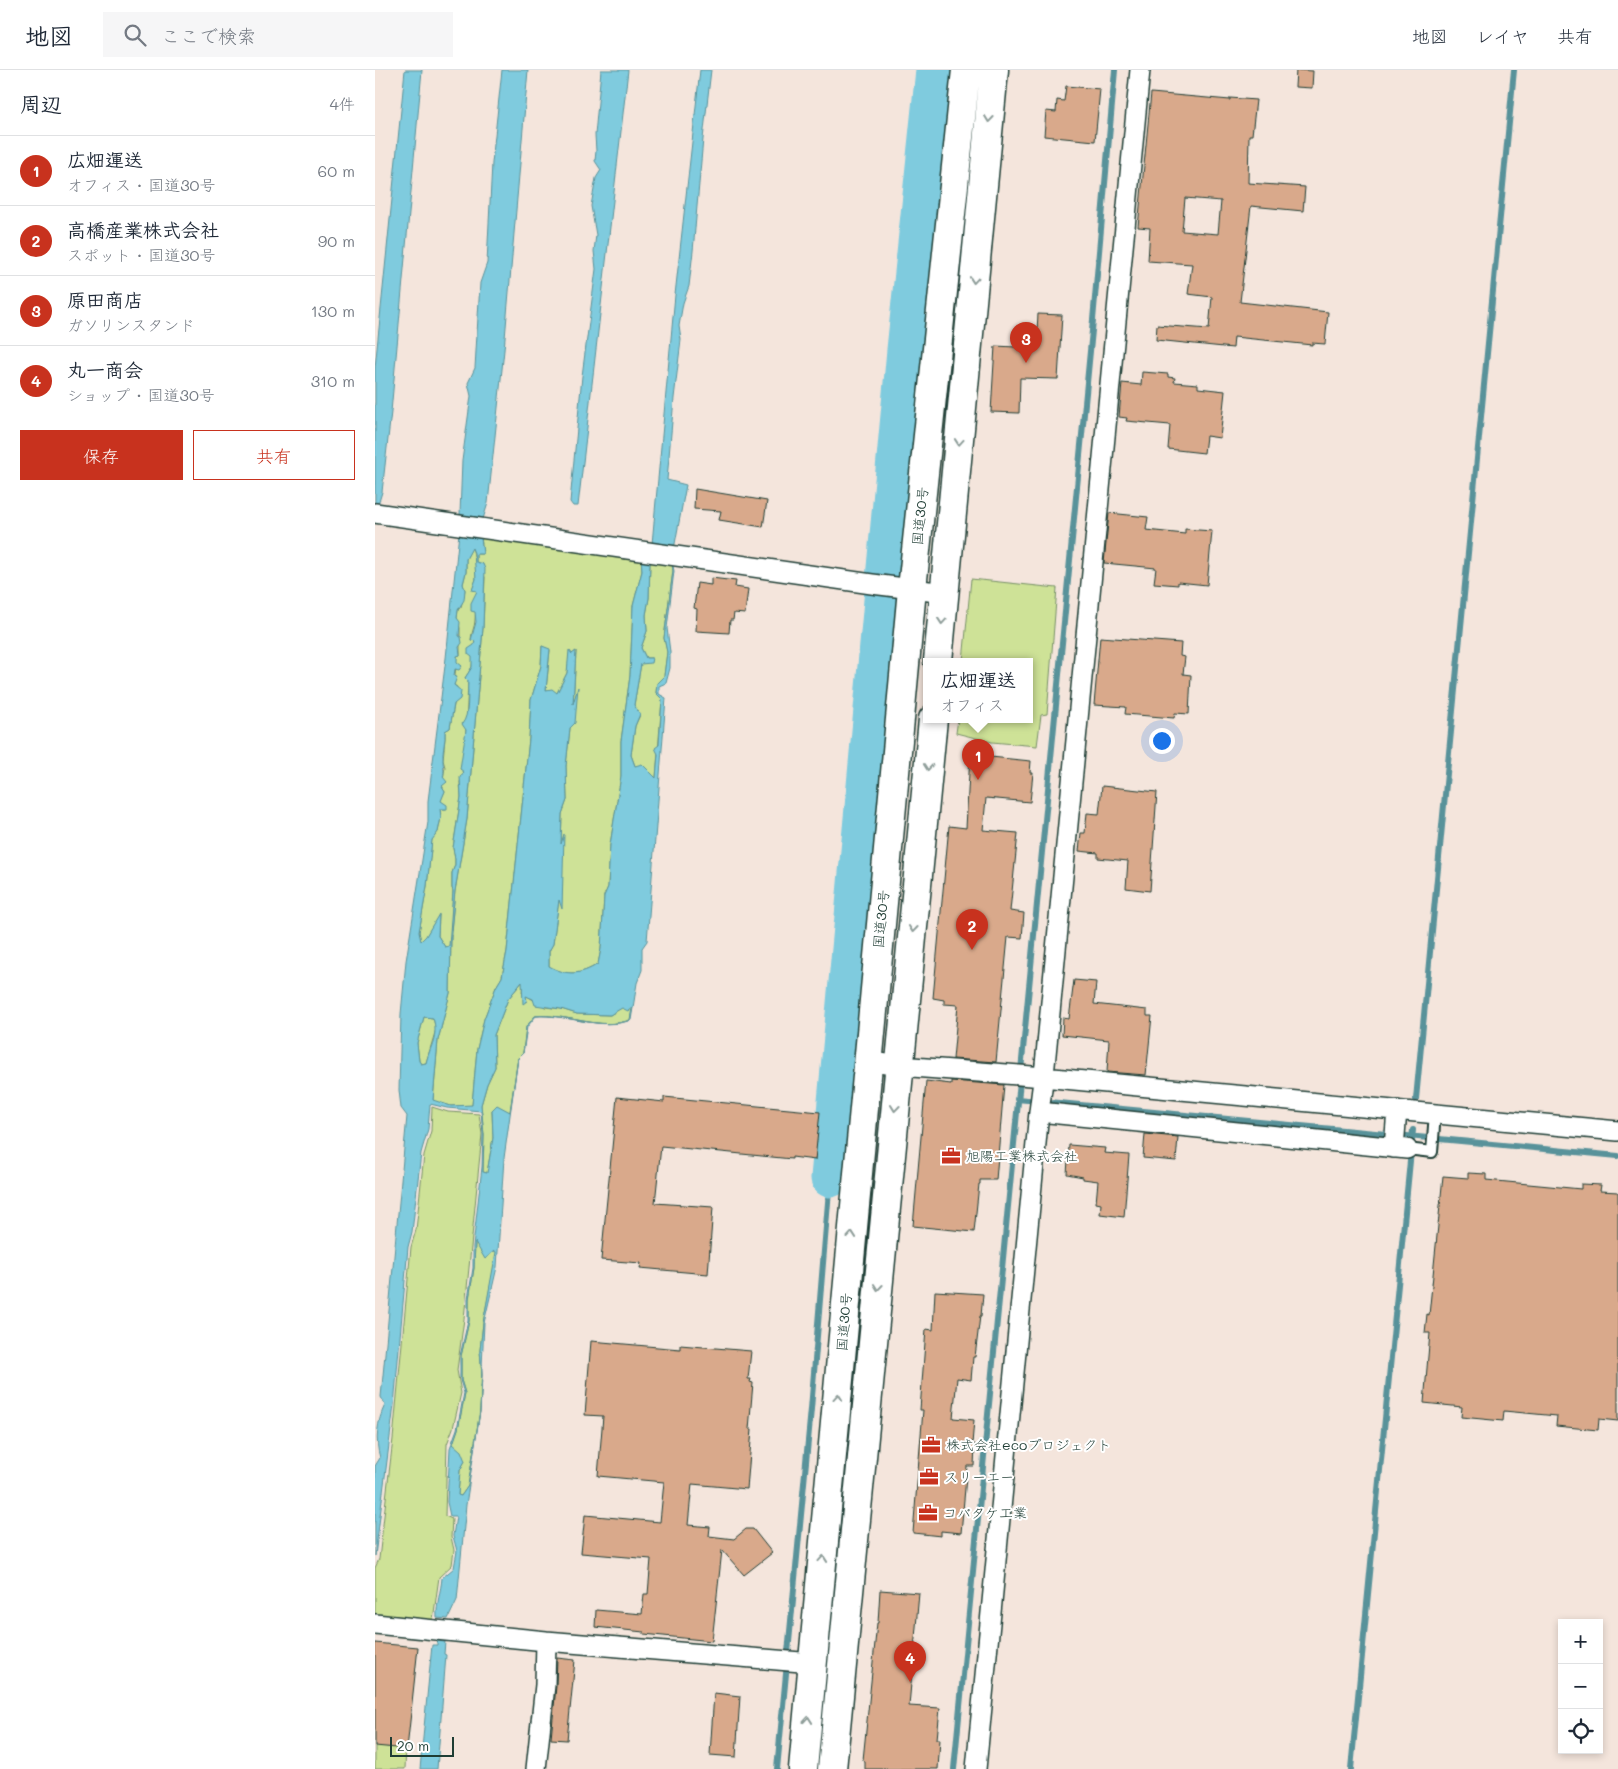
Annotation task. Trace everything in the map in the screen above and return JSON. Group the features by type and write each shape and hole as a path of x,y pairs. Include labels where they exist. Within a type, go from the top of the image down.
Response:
{"highway":[{"name":"国道30号","path":"803,1769 807,1662 867,1061 905,588 966,70"},
{"path":"938,658 994,70"},
{"path":"832,1769 933,723"}],"street":[{"path":"976,1769 1034,1089 1123,263 1141,70"},
{"path":"375,513 945,593"},
{"path":"867,1061 1034,1089 1401,1137 1434,1122 1618,1131"},
{"path":"1034,1089 1401,1137"},
{"path":"375,1624 546,1641 807,1662"},
{"path":"536,1769 545,1685 546,1641"}],"lane":[{"path":"1401,1137 1432,1152 1434,1122"}],"green space":[{"path":"481,537 641,557 642,571 633,606 630,676 621,741 621,776 610,845 608,887 604,896 601,949 598,964 574,973 562,972 549,967 549,951 553,944 559,899 562,814 567,800 566,766 570,728 577,691 573,707 576,651 572,654 570,651 567,673 557,693 546,690 550,650 542,646 541,666 531,700 529,739 507,951 502,977 496,987 484,1019 477,1049 472,1106 451,1106 433,1101 438,1040 450,993 451,934 449,947 445,947 438,936 439,915 421,942 419,932 427,886 432,839 438,832 441,817 440,809 446,809 440,802 445,791 442,786 445,767 443,760 445,731 450,728 457,687 454,685 457,656 460,655 460,628 457,618 465,590 463,584 466,572 466,559 472,547 476,575 473,590 477,591 475,623 471,640 475,640 472,667 465,678 468,681 464,772 460,782 461,797 453,848 455,865 452,873 451,930 455,891 467,819 483,628 485,577 476,562 476,554 483,554"},
{"path":"650,562 672,562 673,571 664,638 667,652 664,676 657,684 656,693 662,699 656,778 635,766 631,755 635,726 640,715 634,705 641,663 651,658 646,658 641,648 647,631 646,615 649,598"},
{"path":"971,579 1057,588 1047,714 1041,715 1037,746 992,742 956,733 957,723 1033,723 1033,658 963,658"},
{"path":"523,981 522,993 545,1007 577,1014 610,1015 622,1007 633,1007 630,1020 619,1023 595,1023 559,1017 535,1016 526,1027 523,1053 518,1058 510,1112 492,1110 493,1138 487,1173 483,1172 484,1135 481,1105 487,1084 495,1067 494,1035 508,999"},
{"path":"424,1017 433,1018 436,1029 426,1063 421,1064 417,1043"},
{"path":"432,1107 448,1112 479,1114 482,1134 464,1319 457,1370 461,1393 453,1428 447,1444 445,1516 452,1519 451,1537 454,1550 452,1565 439,1577 433,1620 375,1614 375,1568 379,1559 393,1439 411,1247 416,1230 424,1155 431,1131"},
{"path":"475,1241 497,1252 483,1323 480,1350 482,1375 480,1411 468,1486 461,1496 458,1495 460,1470 465,1461 452,1445 458,1429 465,1393 461,1380 461,1356 469,1321 469,1299 474,1268"},
{"path":"375,1742 406,1745 405,1769 375,1769"}],"water":[{"path":"405,70 422,70 391,412 382,492 378,505 375,505 375,368"},
{"path":"502,70 528,70 504,350 488,503 483,519 460,514 462,461 471,396 468,383 475,368 480,283 487,263 492,163"},
{"path":"601,70 628,70 578,506 573,506 570,502 582,376 596,269 594,251 596,235 591,206 596,178 601,170 595,161 595,135"},
{"path":"700,70 711,70 689,286 683,303 679,326 681,340 667,480 686,485 674,549 652,544 675,295"},
{"path":"459,533 624,555 481,537 483,554 476,554 476,562 483,564 485,569 483,628 467,819 455,891 451,932 450,993 438,1040 433,1100 451,1106 472,1105 477,1049 484,1019 496,987 502,977 507,951 529,739 531,700 541,666 542,646 550,649 546,690 552,689 557,693 567,673 569,650 572,654 576,651 573,704 578,687 575,723 570,728 566,766 567,800 562,814 561,844 564,834 562,909 559,900 553,944 549,951 549,966 568,973 574,973 592,968 598,964 601,949 604,896 608,887 610,845 621,776 621,741 630,676 633,606 642,571 641,557 663,559 650,562 649,598 646,615 647,631 641,648 646,658 652,658 651,663 641,664 634,705 640,714 635,726 631,755 635,766 642,764 656,778 658,754 655,748 659,745 662,699 656,693 657,683 664,676 667,652 664,638 673,571 672,562 674,571 667,628 670,668 666,683 659,686 659,694 666,698 647,941 642,948 642,970 637,983 631,1020 608,1024 630,1020 632,1008 628,1011 622,1008 610,1015 577,1014 561,1009 535,1005 533,999 526,996 527,1001 523,1004 522,982 508,999 494,1035 495,1067 487,1084 481,1105 484,1135 483,1172 487,1173 493,1138 492,1110 497,1105 510,1112 518,1058 504,1158 497,1267 484,1323 482,1372 480,1350 483,1323 496,1252 494,1251 485,1259 475,1242 474,1268 469,1299 469,1321 461,1356 461,1380 465,1393 458,1429 453,1444 461,1451 465,1461 460,1470 458,1495 461,1496 468,1486 480,1411 466,1505 457,1600 448,1619 437,1618 437,1608 442,1578 454,1568 457,1551 453,1536 456,1516 450,1516 447,1502 450,1448 457,1429 464,1393 460,1380 460,1356 468,1321 468,1299 473,1268 473,1247 482,1167 483,1134 481,1111 447,1108 430,1104 428,1129 421,1153 412,1232 408,1247 394,1405 375,1556 375,1466 380,1458 378,1431 385,1405 381,1397 407,1116 401,1108 399,1090 401,1014 406,961 428,822 428,801","holes":["472,548 476,579 472,590 477,591 471,603 471,611 475,612 476,622 471,640 475,641 474,645 468,649 468,654 472,657 472,667 465,678 468,681 468,704 465,720 462,724 466,730 460,769 464,772 460,777 461,797 453,848 455,865 452,873 453,891 449,946 445,947 438,936 439,914 421,941 419,932 432,840 438,832 441,817 440,809 447,809 447,805 441,801 445,791 442,786 447,782 443,777 445,731 450,728 454,704 460,699 461,691 454,685 457,677 454,676 455,669 459,670 462,666 457,662 457,656 460,655 459,647 462,643 459,636 460,622 457,618 458,610 464,600 465,590 463,584 466,572 466,559","424,1017 433,1018 435,1024 434,1036 426,1063 421,1064 417,1043"]},
{"path":"536,1016 527,1027 523,1053 526,1027"},
{"path":"437,1641 445,1642 444,1654 446,1655 437,1769 420,1769 432,1645 437,1645"}],"building":[{"path":"1296,70 1313,71 1312,88 1295,87"},
{"path":"1066,86 1100,89 1095,141 1044,136 1046,111 1056,112 1057,100 1064,101"},
{"path":"1151,93 1230,100 1230,98 1256,100 1252,135 1249,135 1248,183 1305,187 1303,211 1251,206 1240,302 1328,312 1325,344 1312,343 1312,345 1234,337 1233,348 1156,340 1157,325 1209,329 1212,297 1188,294 1192,264 1148,261 1150,228 1138,227","holes":["1185,198 1221,201 1218,234 1182,231"]},
{"path":"1038,314 1062,315 1058,379 1020,378 1019,413 991,412 995,346 1036,348"},
{"path":"1142,372 1168,374 1168,377 1175,378 1174,382 1198,384 1198,388 1225,391 1220,438 1206,436 1204,453 1168,449 1170,425 1126,421 1127,418 1119,417 1122,383 1141,385"},
{"path":"695,489 767,501 763,527 719,520 721,511 694,509"},
{"path":"1109,513 1148,517 1146,530 1185,534 1185,529 1212,531 1207,585 1178,582 1178,585 1154,583 1156,568 1104,563"},
{"path":"711,578 736,581 735,587 748,589 745,614 734,613 733,620 730,620 729,633 696,631 697,609 694,608 697,583 711,585"},
{"path":"1100,637 1181,643 1180,656 1185,657 1183,674 1191,675 1189,714 1175,713 1174,718 1125,714 1126,707 1094,705"},
{"path":"970,755 1031,761 1030,773 1033,773 1030,802 986,798 983,830 1018,833 1010,911 1024,913 1022,938 1008,937 996,1062 953,1059 958,1005 944,1004 944,1000 933,998 949,826 966,828"},
{"path":"1102,786 1157,792 1150,891 1126,888 1128,861 1098,858 1098,853 1079,851 1081,833 1085,833 1087,813 1099,814"},
{"path":"1074,980 1096,982 1094,1004 1147,1010 1147,1016 1152,1016 1146,1075 1107,1072 1109,1040 1062,1035 1063,1018 1069,1019"},
{"path":"926,1081 951,1084 951,1081 1004,1085 996,1180 980,1180 974,1232 913,1226"},
{"path":"617,1097 664,1102 664,1097 820,1112 815,1160 661,1146 655,1203 713,1207 708,1274 640,1268 641,1263 601,1260"},
{"path":"1145,1134 1178,1137 1176,1161 1143,1158"},
{"path":"1069,1145 1105,1148 1104,1153 1129,1155 1124,1217 1100,1214 1101,1204 1096,1203 1098,1181 1067,1174"},
{"path":"1468,1173 1486,1174 1486,1180 1581,1189 1581,1184 1601,1185 1600,1191 1618,1192 1618,1421 1599,1419 1598,1430 1556,1426 1557,1416 1504,1411 1503,1421 1461,1417 1462,1407 1424,1403 1430,1333 1425,1333 1427,1314 1429,1315 1443,1176 1468,1178"},
{"path":"935,1291 983,1294 971,1380 957,1378 953,1418 974,1420 972,1444 975,1444 974,1466 967,1466 961,1533 941,1531 941,1536 913,1533 923,1410 920,1410 926,1329 933,1330"},
{"path":"591,1341 680,1349 680,1345 751,1351 748,1379 751,1379 750,1382 753,1383 749,1429 752,1429 747,1489 692,1484 688,1525 710,1527 709,1536 734,1539 746,1529 753,1529 772,1553 744,1575 722,1550 712,1641 595,1627 596,1610 642,1614 644,1594 648,1594 651,1559 581,1553 585,1515 660,1522 664,1482 598,1476 603,1416 585,1415"},
{"path":"880,1590 919,1593 909,1706 940,1708 937,1739 940,1739 938,1769 865,1769 865,1761 863,1760"},
{"path":"375,1643 418,1647 407,1749 375,1746"},
{"path":"557,1658 575,1660 567,1740 551,1739"},
{"path":"714,1693 740,1696 736,1757 710,1755"}],"waterway":[{"path":"830,1178 906,350 935,70"},
{"path":"954,1769 1093,320 1115,70"},
{"path":"1416,1099 1514,70"},
{"path":"1017,1099 1618,1156"},
{"path":"1351,1769 1413,1130"},
{"path":"777,1769 811,1409 830,1178"}],"place":[{"name":"原田商店","path":"1026,363"},
{"name":"広畑運送","path":"978,780"},
{"name":"高橋産業株式会社","path":"972,950"},
{"name":"旭陽工業株式会社","path":"951,1156"},
{"name":"株式会社ecoプロジェクト","path":"931,1445"},
{"name":"スリーエー","path":"929,1477"},
{"name":"コバタケ工業","path":"928,1513"},
{"name":"丸一商会","path":"910,1682"}]}
